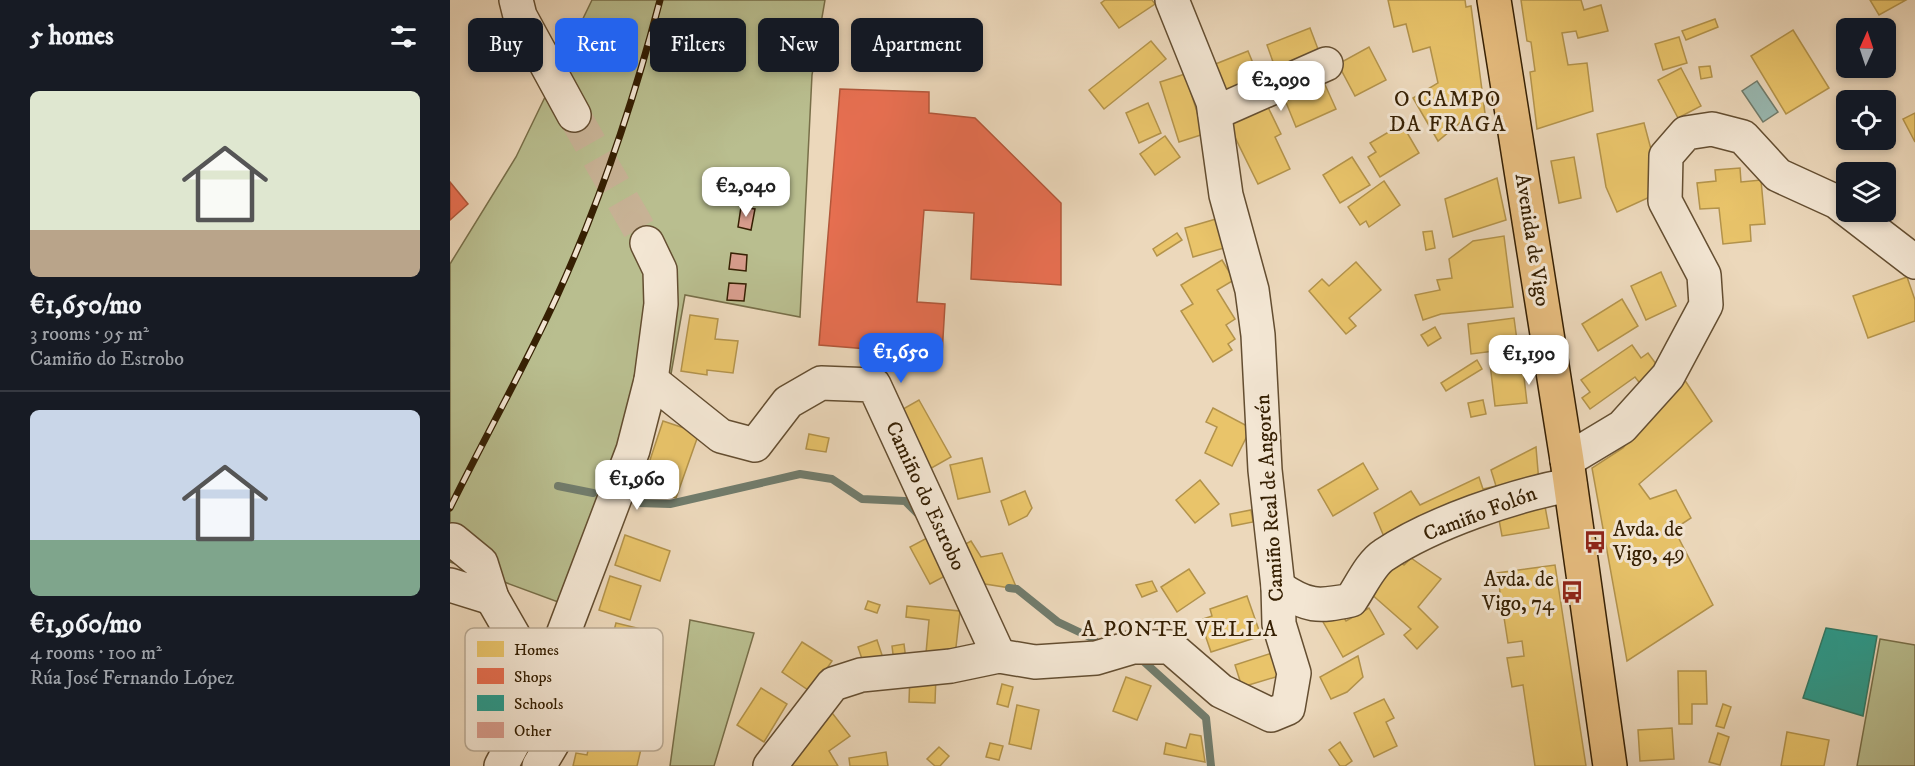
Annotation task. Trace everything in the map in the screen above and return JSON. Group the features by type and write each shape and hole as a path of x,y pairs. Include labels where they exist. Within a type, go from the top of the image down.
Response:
{"main road":[{"name":"Avenida de Vigo","path":"1494,0 1569,473 1610,766"}],"street":[{"path":"516,0 520,16 574,115"},
{"name":"Camiño Real de Angorén","path":"770,766 833,684 861,675 951,666 999,656 1035,662 1096,658 1133,647 1170,647 1221,692 1271,715 1288,708 1294,673 1279,624 1278,587 1265,470 1258,335 1252,290 1226,195 1215,113 1172,0"},
{"path":"1215,113 1326,64"},
{"name":"Camiño Folón","path":"1278,587 1293,597 1322,606 1351,600 1382,556 1446,523 1540,491 1569,473 1622,427 1668,376 1706,305 1704,275 1665,201 1666,156 1686,133 1712,129 1743,137 1778,175 1836,202"},
{"name":"Camiño Folón","path":"1863,222 1915,262"},
{"path":"565,628 633,450 651,380 661,304 660,270 647,243"},
{"name":"Camiño do Estrobo","path":"651,380 721,436 755,445 788,402 821,383 873,385 999,656"},
{"path":"453,540 481,564 492,598 509,628"},
{"path":"450,585 492,598"},
{"path":"501,766 509,751"},
{"path":"539,766 548,751"}],"green space":[{"path":"592,0 825,0 822,18 758,18 758,72 813,72 800,317 685,295 668,391 588,613 450,562 450,264 516,157 557,72 638,72 638,18 583,18"},
{"path":"690,620 754,633 714,766 670,766"},
{"path":"1880,639 1915,645 1915,766 1857,766"}],"water":[{"path":"1757,81 1778,112 1763,122 1742,91"}],"building: Homes":[{"path":"1105,0 1152,0 1155,4 1119,28 1101,3"},
{"path":"1388,0 1465,0 1466,7 1471,6 1486,121 1469,133 1461,122 1438,141 1413,98 1438,83 1430,47 1413,52 1406,24 1394,27"},
{"path":"1521,0 1581,0 1584,10 1601,5 1608,31 1578,38 1576,31 1562,33 1568,65 1587,63 1593,111 1537,129 1530,72 1535,71 1531,42 1527,41"},
{"path":"1870,0 1906,0 1879,15"},
{"path":"1715,19 1718,27 1686,40 1682,31"},
{"path":"1310,28 1321,57 1277,73 1267,45"},
{"path":"1793,30 1829,88 1786,114 1751,56"},
{"path":"1679,37 1687,63 1663,70 1655,44"},
{"path":"1151,41 1166,59 1104,109 1089,90"},
{"path":"1369,47 1386,80 1355,96 1338,64"},
{"path":"1248,51 1262,85 1222,101 1208,67"},
{"path":"1710,66 1712,77 1701,79 1699,67"},
{"path":"1681,68 1701,106 1678,118 1658,80"},
{"path":"1185,74 1204,134 1179,142 1160,82"},
{"path":"1322,78 1336,109 1296,127 1283,95"},
{"path":"1265,101 1281,134 1275,137 1290,169 1258,184 1226,119"},
{"path":"1148,103 1161,133 1139,143 1126,113"},
{"path":"1915,113 1915,142 1903,119"},
{"path":"1644,123 1656,168 1652,196 1617,212 1606,187 1597,134"},
{"path":"1402,124 1419,153 1380,177 1368,157 1376,152 1370,143"},
{"path":"1165,136 1180,157 1155,175 1140,154"},
{"path":"1352,157 1370,185 1340,203 1323,175"},
{"path":"1574,157 1581,198 1559,203 1551,161"},
{"path":"1740,168 1741,182 1761,180 1765,224 1750,225 1751,241 1723,244 1719,208 1700,209 1697,183 1716,181 1715,170"},
{"path":"1497,178 1506,220 1453,237 1445,199"},
{"path":"1384,181 1400,205 1369,227 1366,221 1360,225 1348,207"},
{"path":"1216,219 1224,248 1193,257 1185,228"},
{"path":"1432,231 1435,248 1426,250 1423,232"},
{"path":"1177,233 1182,240 1157,256 1153,249"},
{"path":"1504,236 1513,307 1441,314 1423,320 1415,295 1440,290 1437,280 1452,278 1449,259 1473,241"},
{"path":"1222,260 1234,280 1217,290 1235,319 1226,325 1235,339 1228,344 1232,350 1213,362 1181,311 1193,304 1181,285"},
{"path":"1356,262 1381,290 1349,318 1356,326 1346,334 1309,291 1322,279 1329,286"},
{"path":"1661,272 1676,306 1646,320 1631,286"},
{"path":"1907,277 1915,300 1915,321 1868,338 1853,296"},
{"path":"1622,299 1638,326 1598,351 1582,324"},
{"path":"690,315 718,319 715,339 738,341 733,373 707,370 707,375 681,371"},
{"path":"1514,318 1518,348 1471,354 1468,324"},
{"path":"1435,327 1441,338 1428,346 1421,335"},
{"path":"1632,345 1641,358 1648,353 1662,372 1642,386 1635,377 1590,409 1582,398 1590,392 1581,380"},
{"path":"1477,360 1482,369 1446,391 1441,383"},
{"path":"1522,360 1527,403 1495,406 1490,364"},
{"path":"1682,376 1712,421 1639,484 1650,499 1676,490 1691,518 1674,529 1713,605 1627,661 1592,468 1623,448"},
{"path":"919,400 951,457 928,470 896,413"},
{"path":"1483,400 1486,414 1471,417 1468,403"},
{"path":"1213,408 1251,428 1232,466 1205,453 1217,427 1206,422"},
{"path":"663,421 699,433 676,498 641,487"},
{"path":"809,434 829,438 826,452 806,449"},
{"path":"1536,447 1539,483 1385,539 1374,513 1411,491 1420,505 1479,477 1483,489 1496,486 1491,470"},
{"path":"982,458 990,492 958,499 950,465"},
{"path":"1363,463 1378,489 1333,516 1318,490"},
{"path":"1200,480 1219,504 1195,523 1176,500"},
{"path":"1025,491 1032,508 1027,516 1009,525 1001,501"},
{"path":"1544,501 1549,528 1502,536 1497,509"},
{"path":"1251,510 1253,522 1232,526 1230,514"},
{"path":"625,535 670,551 660,581 615,565"},
{"path":"927,538 947,575 930,584 910,547"},
{"path":"971,541 981,557 1002,553 1017,589 985,584 962,546"},
{"path":"1411,558 1441,579 1418,607 1438,627 1417,649 1404,635 1411,629 1370,593 1396,559 1404,565"},
{"path":"1555,565 1586,766 1535,766 1523,685 1512,687 1507,658 1524,656 1522,641 1508,643 1497,573"},
{"path":"1189,569 1205,593 1177,612 1161,587"},
{"path":"610,576 641,586 630,620 599,610"},
{"path":"1152,581 1157,591 1142,597 1136,585"},
{"path":"1247,596 1261,636 1211,652 1200,620 1212,616 1210,609"},
{"path":"868,601 880,605 877,613 865,609"},
{"path":"907,606 960,611 955,656 926,653 929,620 906,617"},
{"path":"1369,608 1384,634 1343,657 1322,620 1339,610 1346,621"},
{"path":"616,623 637,628 615,628"},
{"path":"877,640 883,658 864,665 858,647"},
{"path":"802,642 832,661 811,692 782,672"},
{"path":"904,644 906,660 894,662 892,646"},
{"path":"1272,653 1279,676 1242,687 1235,665"},
{"path":"1358,656 1363,677 1347,692 1331,699 1320,677"},
{"path":"1678,671 1706,671 1707,704 1692,704 1692,724 1679,724"},
{"path":"910,674 936,675 935,703 909,702"},
{"path":"1126,677 1151,686 1137,720 1113,711"},
{"path":"1002,684 1013,687 1008,707 997,704"},
{"path":"761,688 787,704 764,742 737,725"},
{"path":"1384,699 1394,718 1386,722 1397,746 1374,757 1354,713"},
{"path":"1723,704 1731,707 1724,728 1716,726"},
{"path":"826,705 850,736 829,751 838,766 776,766"},
{"path":"1017,705 1039,710 1031,749 1009,744"},
{"path":"1672,728 1674,759 1640,761 1638,730"},
{"path":"1787,732 1829,740 1824,766 1781,766"},
{"path":"1718,733 1729,737 1720,765 1709,762"},
{"path":"1190,734 1201,736 1205,762 1164,754 1166,743 1186,748"},
{"path":"1340,742 1352,761 1345,766 1340,766 1329,750"},
{"path":"990,743 1003,746 999,760 986,757"},
{"path":"939,747 949,756 940,766 935,766 927,759"},
{"path":"588,751 640,751 637,766 573,766 576,753 587,755"},
{"path":"886,752 888,766 850,766 849,758"}],"building: Shops":[{"path":"840,89 929,92 929,113 975,118 1061,203 1061,285 971,279 974,213 924,210 917,302 945,304 942,355 819,345"},
{"path":"450,182 468,204 450,220"}],"building: Schools":[{"path":"1826,628 1877,636 1863,716 1803,698"}],"building: Other":[{"path":"741,207 755,209 751,230 738,227"},
{"path":"731,253 747,255 746,271 729,269"},
{"path":"729,283 746,284 744,301 727,300"}],"waterway":[{"path":"638,503 670,504 800,474 832,479 862,499 905,501 919,515"},
{"path":"558,486 593,493"},
{"path":"1009,588 1017,589 1058,622 1094,639"},
{"path":"1141,659 1206,718 1211,766"}],"tunnel":[{"path":"574,115 647,243"}],"railway":[{"path":"450,508 531,350 588,224 615,150 660,0"}],"place":[{"name":"Avda. de Vigo, 49","path":"1595,542"},
{"name":"Avda. de Vigo, 74","path":"1572,592"}],"district":[{"name":"O CAMPO DA FRAGA","path":"1448,112"},
{"name":"A PONTE VELLA","path":"1180,629"}]}
